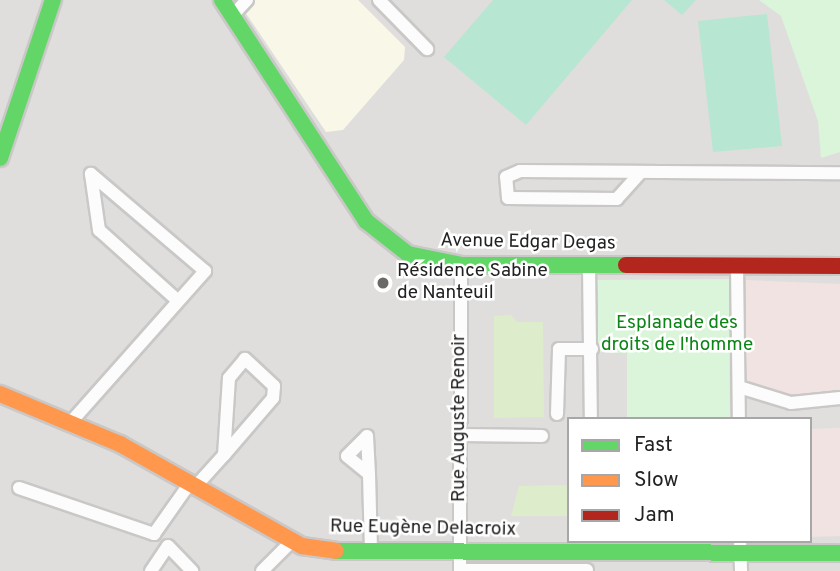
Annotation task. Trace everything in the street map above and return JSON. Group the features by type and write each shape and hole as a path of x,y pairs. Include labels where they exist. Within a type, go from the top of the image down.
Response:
{"street":[{"path":"0,158 3,138 53,0"},
{"name":"Avenue Edgar Degas","path":"222,0 366,221 408,254 461,265 840,266"},
{"path":"232,16 247,0"},
{"path":"379,0 427,50"},
{"path":"641,172 617,199 508,198 506,177 520,171 840,173"},
{"path":"71,422 176,299 205,271 91,174 99,230 176,299"},
{"name":"Rue Auguste Renoir","path":"460,570 461,265"},
{"path":"737,265 739,417"},
{"path":"589,266 591,417"},
{"path":"557,414 559,349 592,349"},
{"path":"19,488 154,534 193,485 224,455 273,398 274,386 245,359 229,378 224,455"},
{"path":"739,387 791,402 840,398"},
{"name":"Rue Eugène Delacroix","path":"0,394 71,422 193,485 292,541 371,551 460,552 587,545 740,547 840,553"},
{"path":"460,435 542,436"},
{"path":"369,474 371,551"},
{"path":"262,571 292,541"},
{"path":"460,570 587,571 587,545"},
{"path":"151,571 168,547 192,571"},
{"path":"740,547 741,571"}],"shaded area":[{"path":"0,0 840,0 840,571 0,571"},
{"path":"255,0 358,0 405,47 404,60 343,130 326,132 245,12"},
{"path":"746,280 840,284 840,536 812,537 812,417 742,417"},
{"path":"748,396 840,403 840,428 812,429 812,417 742,417"}],"green space":[{"path":"493,0 632,0 526,125 444,57"},
{"path":"664,0 696,0 682,15"},
{"path":"759,0 840,0 840,152 821,158 818,121 781,16"},
{"path":"767,14 782,146 713,152 698,21"},
{"name":"Esplanade des droits de l'homme","path":"729,279 730,417 627,417 627,353 596,352 595,280"},
{"path":"511,315 517,322 543,322 544,417 494,418 494,316"},
{"path":"567,485 567,516 511,516 519,486"}],"traffic: fast":[{"path":"0,158 53,0"},
{"path":"222,0 366,221 408,254 461,265 626,265"},
{"path":"336,551 840,553"}],"traffic: slow":[{"path":"0,394 120,444 302,546 336,551"}],"traffic: jam":[{"path":"626,265 840,266"}],"place":[{"name":"Résidence Sabine de Nanteuil","path":"383,283"}]}
